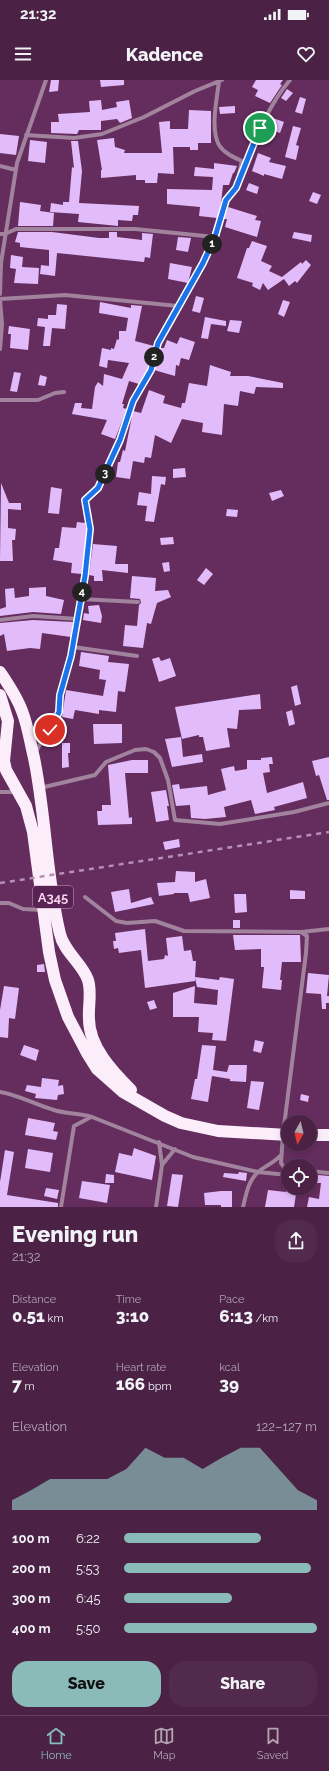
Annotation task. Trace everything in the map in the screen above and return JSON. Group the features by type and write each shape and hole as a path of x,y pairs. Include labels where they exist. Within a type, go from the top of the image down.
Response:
{"highway":[{"name":"A345","path":"0,672 22,710 28,728 39,789 49,875 57,922 66,948 87,979 90,990 88,1021 91,1033 97,1047 108,1063 145,1104"},
{"name":"A345","path":"0,695 8,721 4,761 6,770 28,812 33,832 49,952 56,980 61,999 77,1037 97,1069 111,1082 145,1104 166,1116 199,1128 239,1133 281,1134"},
{"path":"317,1135 329,1135"}],"street":[{"path":"0,294 2,234 16,170 26,135 46,80"},
{"path":"33,756 59,712 60,695 73,646 89,552 90,529 85,500 98,488 120,440 133,401 151,370 158,343 203,263 215,237 226,200 236,188 260,128 282,90 290,80"},
{"path":"26,135 74,138 102,134 144,117 195,91 220,81 215,122 219,144 227,154 242,161 236,188"},
{"path":"0,166 16,170"},
{"path":"2,234 16,229 135,229 215,237"},
{"path":"0,349 2,324 0,299 65,295 178,306"},
{"path":"0,400 38,400 54,393 64,392"},
{"path":"81,599 138,602"},
{"path":"0,620 33,616 78,619"},
{"path":"73,646 137,656"},
{"path":"39,789 95,775 106,762 135,750 146,749 154,752 160,758 168,780 176,820 220,824 294,812 329,803"},
{"path":"0,792 18,792"},
{"path":"85,897 116,921 127,923 155,922 184,931 301,932 329,929"},
{"path":"0,902 8,903 22,909 44,910"},
{"path":"287,1115 306,953 307,936 301,932"},
{"path":"0,1092 20,1097 56,1111 78,1113 92,1117 159,1142 193,1157 258,1172 281,1174"},
{"path":"61,1207 74,1126 92,1117"},
{"path":"156,1207 162,1165 159,1142"},
{"path":"162,1165 175,1149"},
{"path":"282,1159 283,1151"},
{"path":"242,1207 247,1191 258,1172 276,1161 282,1155"},
{"path":"317,1172 329,1173"}],"building":[{"path":"51,80 59,80 58,91 49,92"},
{"path":"100,80 124,80 124,85 101,87"},
{"path":"256,80 283,80 280,84 282,85 270,103 255,96 258,90 252,87"},
{"path":"287,89 293,93 286,101 281,98"},
{"path":"300,97 306,99 302,114 295,112"},
{"path":"101,100 102,110 117,107 116,102 129,100 132,118 120,123 117,119 101,121 101,130 79,130 77,134 51,133 51,122 59,122 58,114 90,112 89,101"},
{"path":"235,106 235,113 220,114 219,107"},
{"path":"189,110 211,111 211,143 198,143 198,150 190,150 190,147 173,147 174,174 158,173 157,183 145,183 145,180 136,180 136,175 101,178 102,170 97,140 114,138 115,147 125,150 124,153 162,153 159,122 170,121 170,129 188,129"},
{"path":"270,117 284,122 280,133 266,128"},
{"path":"293,126 301,128 296,145 299,146 296,160 285,157"},
{"path":"0,134 19,136 16,155 0,153"},
{"path":"30,140 47,142 45,163 28,161"},
{"path":"71,141 78,141 82,171 79,203 139,206 138,215 133,215 132,221 118,220 118,226 78,222 79,214 50,212 51,203 63,205 63,202 69,202 72,167 74,168"},
{"path":"258,153 271,158 269,162 286,166 282,179 264,174 264,176 252,171"},
{"path":"214,163 237,166 229,185 223,185 221,204 217,218 199,216 200,207 167,204 167,189 212,190 213,177 194,176 195,167 214,169"},
{"path":"249,183 259,187 257,194 246,190"},
{"path":"313,192 321,195 317,204 309,201"},
{"path":"20,202 41,205 40,211 54,213 53,226 18,226"},
{"path":"228,207 257,216 255,220 261,221 257,237 225,227 227,219 224,219"},
{"path":"18,232 52,232 109,238 109,232 117,232 117,237 142,240 142,233 153,234 150,258 145,257 144,262 57,253 55,276 40,274 41,265 49,266 49,250 20,247 20,243 15,242"},
{"path":"294,232 312,235 311,242 292,238"},
{"path":"178,237 191,238 188,252 176,250"},
{"path":"252,241 267,246 261,261 272,266 269,271 282,277 301,262 302,264 306,260 311,265 297,283 295,281 289,286 284,279 268,290 263,283 260,290 252,286 253,283 237,278 247,248 249,248"},
{"path":"11,255 23,257 22,267 39,268 38,284 14,283 16,269 10,268"},
{"path":"170,263 192,267 188,283 168,279"},
{"path":"196,296 204,298 200,313 192,311"},
{"path":"283,300 290,302 284,317 278,314"},
{"path":"100,302 131,308 131,305 142,306 135,341 154,346 148,368 139,384 129,381 122,404 124,404 123,408 127,409 115,439 101,434 107,420 72,414 75,403 82,403 81,408 92,409 95,387 98,382 103,386 104,374 122,379 129,363 108,360 107,368 99,366 102,348 111,350 111,348 114,349 117,339 119,340 119,331 126,331 128,318 99,313"},
{"path":"57,304 67,305 65,329 52,328 50,346 43,346 45,327 37,326 38,318 48,319 48,315 56,315"},
{"path":"205,317 226,321 226,326 211,324 208,339 201,338"},
{"path":"230,320 242,321 239,333 227,331"},
{"path":"9,326 30,329 28,350 10,348 11,334 8,334"},
{"path":"180,337 195,342 189,360 181,358 179,366 176,365 175,376 154,370 160,348 164,348 167,340 177,344"},
{"path":"210,365 231,372 230,376 248,376 283,383 283,388 256,387 254,394 240,391 238,406 224,404 222,435 202,432 203,423 182,419 171,443 155,435 151,458 145,457 144,463 133,461 130,479 116,477 118,462 120,462 123,450 125,451 133,411 141,413 149,390 165,396 163,403 181,408 182,403 185,403 189,383 207,386"},
{"path":"14,372 21,373 17,392 10,391"},
{"path":"40,375 47,377 45,386 38,385"},
{"path":"185,468 186,477 173,478 173,469"},
{"path":"152,476 166,477 165,485 161,484 154,522 145,521 147,506 137,505 139,492 151,494"},
{"path":"1,483 9,503 21,503 21,510 8,509 8,528 16,529 15,540 12,540 13,561 0,561"},
{"path":"51,487 62,489 59,514 48,513"},
{"path":"281,490 284,496 272,501 269,493"},
{"path":"227,509 238,510 237,517 226,516"},
{"path":"77,522 85,523 86,529 86,552 82,574 71,573 72,563 53,560 55,548 59,548 62,527 76,528"},
{"path":"173,537 174,544 161,545 160,538"},
{"path":"93,544 117,546 115,564 128,564 128,573 102,570 103,581 94,581 94,576 89,575"},
{"path":"169,562 170,571 164,572 162,563"},
{"path":"206,568 213,574 204,585 197,580"},
{"path":"132,576 156,578 155,591 168,590 171,597 157,603 151,624 147,623 143,648 123,646 125,625 137,626 139,605 141,603 140,599 130,598"},
{"path":"46,587 46,596 64,600 61,614 33,612 0,616 0,609 6,607 5,589 14,588 15,598 29,596 29,588"},
{"path":"99,605 102,616 101,623 83,620 84,613 89,614 88,606"},
{"path":"33,620 73,622 71,637 42,633 40,649 30,648 7,651 4,634 0,636 0,623"},
{"path":"81,652 109,656 108,662 129,664 125,692 118,691 116,712 99,710 99,714 75,710 73,719 62,717 66,690 103,696 106,680 99,679 100,670 79,666"},
{"path":"159,657 161,661 170,658 176,676 159,682 152,659"},
{"path":"297,685 301,704 295,706 291,687"},
{"path":"260,694 261,709 239,710 237,729 227,728 230,747 206,751 203,737 199,737 199,735 182,739 175,707"},
{"path":"292,710 295,724 289,726 286,712"},
{"path":"93,724 122,724 122,743 94,744"},
{"path":"181,737 183,757 202,754 203,762 172,767 165,739"},
{"path":"62,743 70,743 70,753 68,753 69,767 62,768"},
{"path":"272,757 273,764 269,764 270,772 263,773 267,793 303,782 307,798 274,807 275,810 255,814 251,800 224,807 226,817 205,819 191,818 190,805 176,806 172,785 179,784 180,789 207,786 208,795 226,790 221,769 234,766 235,771 247,769 247,760 261,760 261,758"},
{"path":"329,757 329,800 327,800 319,775 316,776 312,761"},
{"path":"132,760 148,760 148,773 125,773 129,818 132,817 132,824 98,825 97,811 102,811 102,805 111,805 108,765"},
{"path":"166,790 169,806 167,806 169,820 156,822 151,792"},
{"path":"179,839 180,847 165,850 163,842"},
{"path":"176,871 195,872 195,882 206,879 210,898 190,902 188,893 174,893 159,896 157,883 175,882"},
{"path":"129,889 131,903 151,897 154,904 115,912 111,892"},
{"path":"290,890 305,891 305,899 290,899"},
{"path":"234,894 246,894 247,912 235,913"},
{"path":"233,920 240,920 240,928 233,928"},
{"path":"145,929 148,961 164,959 165,955 168,956 166,938 182,936 184,951 191,950 193,961 196,961 195,977 219,980 220,977 234,979 226,1041 212,1040 213,1033 198,1032 199,1017 173,1017 173,993 195,986 194,1003 217,1005 218,990 197,987 195,978 195,981 145,988 141,950 119,953 118,948 114,949 113,941 116,941 115,933"},
{"path":"233,935 300,935 301,962 282,962 280,980 282,980 281,990 262,988 264,967 261,967 261,949 235,950"},
{"path":"44,964 45,972 37,972 37,965"},
{"path":"308,973 329,975 327,996 329,996 329,1003 326,1003 326,1009 322,1009 321,994 306,993"},
{"path":"4,986 19,988 15,1019 9,1018 8,1038 0,1037 0,1010"},
{"path":"154,1000 157,1008 150,1010 147,1002"},
{"path":"255,1040 264,1042 261,1053 253,1051"},
{"path":"24,1045 39,1050 36,1061 20,1055"},
{"path":"202,1045 216,1046 213,1070 227,1072 229,1065 247,1065 246,1082 230,1081 230,1079 212,1076 208,1102 191,1099 195,1079 197,1079"},
{"path":"42,1078 59,1080 58,1086 63,1085 64,1094 58,1095 57,1100 35,1098 36,1094 25,1091 27,1085 41,1087"},
{"path":"251,1081 264,1082 259,1110 247,1108"},
{"path":"301,1094 309,1096 308,1102 300,1100"},
{"path":"28,1118 55,1123 53,1131 58,1132 56,1140 25,1135"},
{"path":"134,1148 156,1156 152,1180 115,1172 119,1153 132,1156"},
{"path":"28,1149 53,1153 50,1172 25,1168"},
{"path":"5,1150 14,1152 7,1195 58,1203 58,1207 0,1207 0,1182"},
{"path":"239,1172 247,1173 246,1181 223,1177 224,1173 238,1174"},
{"path":"106,1174 114,1175 114,1183 105,1183"},
{"path":"172,1174 183,1175 178,1207 167,1206"},
{"path":"318,1175 329,1176 329,1207 307,1207 309,1197 319,1199 321,1183 317,1183"},
{"path":"82,1181 110,1185 107,1203 79,1198"},
{"path":"46,1188 59,1190 57,1199 44,1196"},
{"path":"268,1190 281,1191 281,1195 296,1195 294,1207 265,1207"},
{"path":"232,1191 232,1207 205,1205 204,1193"}],"railway":[{"path":"0,883 329,832"}],"route":[{"path":"50,730 59,712 60,695 71,656 89,552 90,529 85,500 98,488 120,440 133,401 151,370 158,343 203,263 215,237 226,200 236,188 260,128"}]}
